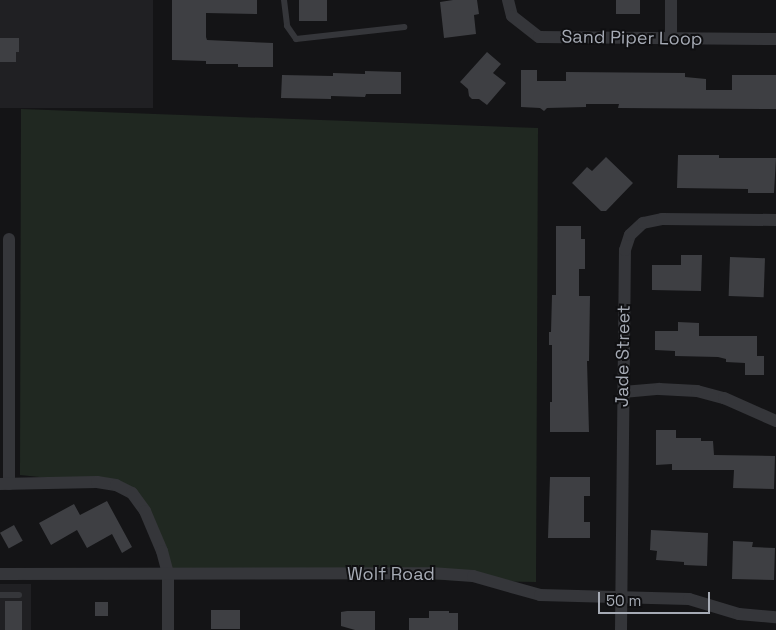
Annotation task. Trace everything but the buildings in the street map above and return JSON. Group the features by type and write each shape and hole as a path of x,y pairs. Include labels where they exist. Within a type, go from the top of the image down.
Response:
{"street":[{"name":"Sand Piper Loop","path":"508,0 512,16 539,37 776,39"},
{"path":"671,0 671,39"},
{"name":"Jade Street","path":"621,630 625,250 630,235 643,223 662,219 776,220"},
{"path":"9,239 4,484 97,482 116,485 132,493 145,510 162,551 168,574 168,630"},
{"path":"623,392 659,389 697,391 724,398 776,421"},
{"name":"Wolf Road","path":"0,574 431,573 474,576 540,595 621,599 689,599 739,614 776,617"}],"lane":[{"path":"284,0 286,26 296,39 404,27"},
{"path":"0,595 20,595"}],"shaded area":[{"path":"0,0 153,0 153,108 0,108"},
{"path":"21,109 538,128 536,582 168,574 145,511 117,485 20,475"},
{"path":"0,584 31,584 31,630 0,630"}]}
